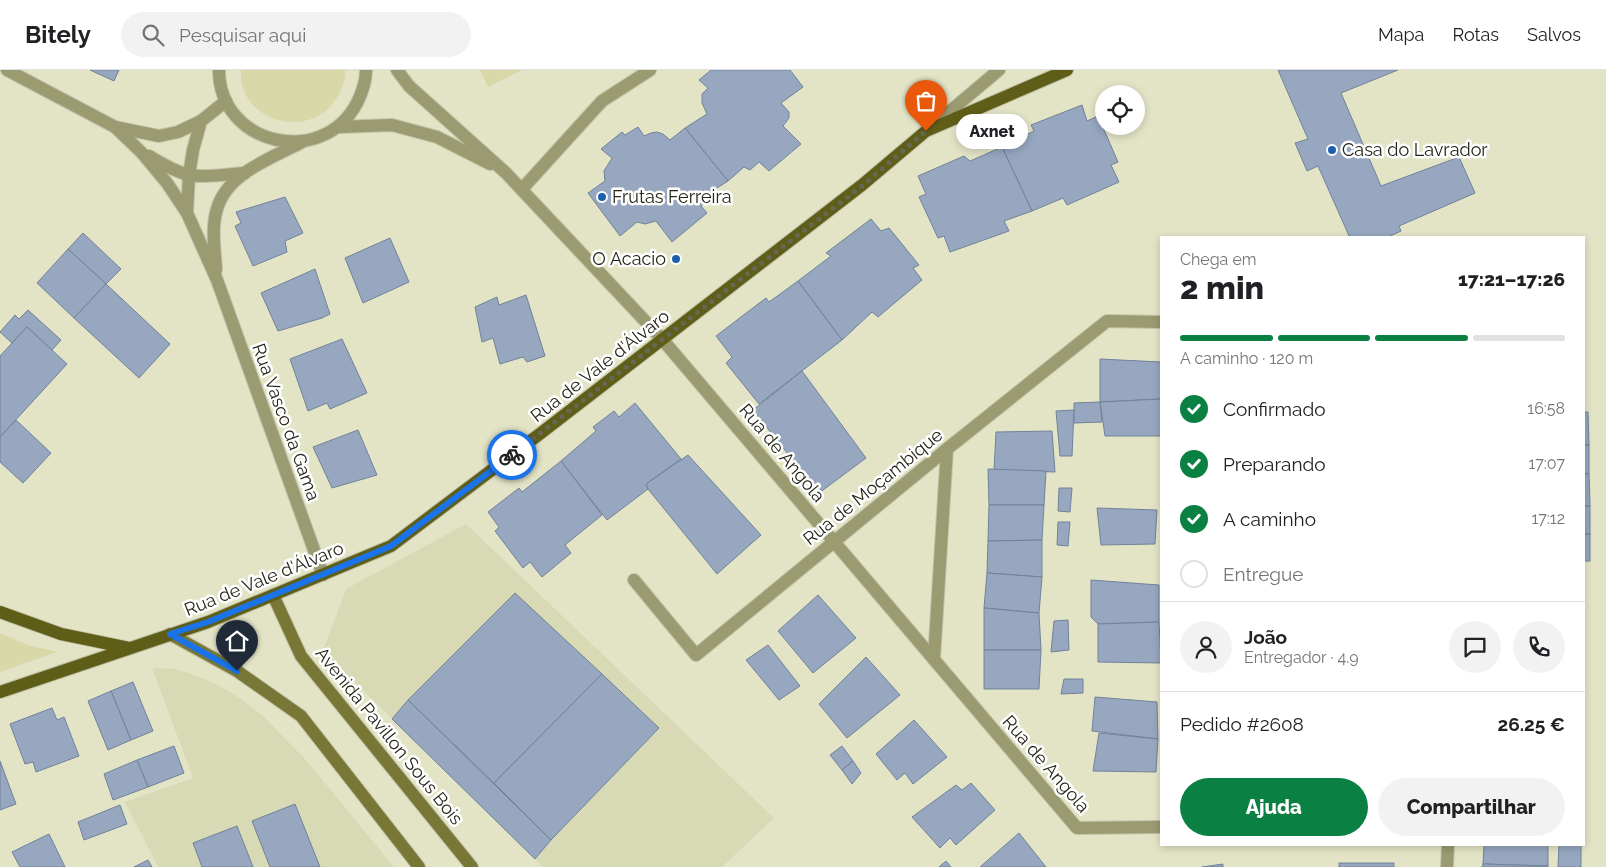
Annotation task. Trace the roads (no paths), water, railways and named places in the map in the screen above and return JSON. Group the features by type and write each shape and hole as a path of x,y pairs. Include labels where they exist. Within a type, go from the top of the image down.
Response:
{"main road":[{"path":"926,131 1067,70"},
{"name":"Rua de Vale d'Álvaro","path":"0,692 208,622 391,546 862,186 926,131"},
{"path":"0,612 61,634 129,648"}],"street":[{"path":"7,70 115,127 142,153 167,183 187,213"},
{"path":"397,70 409,86 506,173"},
{"path":"522,189 602,101 650,70"},
{"name":"Rua de Vale d'Álvaro","path":"926,131 999,70"},
{"path":"217,73 226,101 239,120 258,134 279,142 302,142 321,137 338,127 352,112 362,94 366,71"},
{"path":"115,127 159,136 178,132 201,121 226,101"},
{"name":"Rua Vasco da Gama","path":"201,121 193,150 189,175 187,213 217,280 323,575"},
{"path":"338,127 392,125 437,137 506,173"},
{"name":"Rua Vasco da Gama","path":"217,280 214,232 216,209 226,190 245,173 302,142"},
{"path":"142,153 189,175 245,173"},
{"name":"Rua de Angola","path":"506,173 662,339 1077,828 1160,827"},
{"name":"Rua de Moçambique","path":"634,580 696,655 1106,321 1160,322"},
{"path":"934,659 947,449"},
{"name":"Avenida Pavillon Sous Bois","path":"274,595 301,656 472,867"},
{"path":"170,634 237,671 301,716 419,867"},
{"path":"1448,846 1448,867"}],"place":[{"name":"Axnet","path":"926,131"},
{"name":"Casa do Lavrador","path":"1332,150"},
{"name":"Frutas Ferreira","path":"602,197"},
{"name":"O Acacio","path":"676,259"}]}
